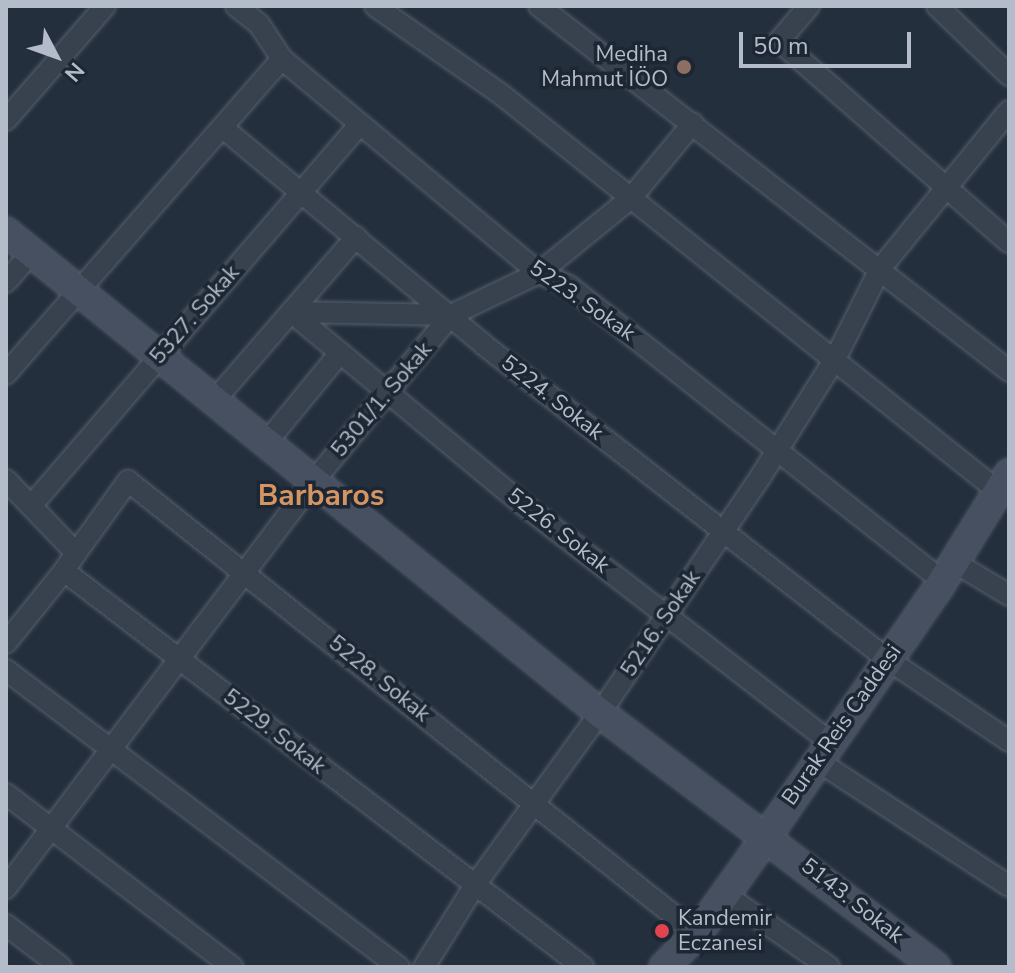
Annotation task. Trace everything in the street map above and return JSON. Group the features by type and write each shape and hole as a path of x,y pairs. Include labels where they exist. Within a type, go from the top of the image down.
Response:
{"street":[{"path":"6,120 105,6"},
{"name":"5223. Sokak","path":"236,6 259,24 282,59 539,273 569,286 778,450 948,572 1009,595"},
{"path":"375,6 502,95 835,359 1004,483"},
{"path":"539,6 1009,371"},
{"path":"809,6 779,41 944,190 1009,242"},
{"path":"937,6 1009,75"},
{"path":"6,374 282,59"},
{"name":"5216. Sokak","path":"424,967 475,885 600,713 778,450 835,359 880,269 1009,111"},
{"name":"5301/1. Sokak","path":"6,888 313,482 390,395 451,315 539,273 631,198 693,123"},
{"name":"5327. Sokak","path":"31,506 360,124"},
{"name":"5224. Sokak","path":"223,128 451,315 887,659 1009,741"},
{"name":"5143. Sokak","path":"6,232 600,713 767,836 936,967"},
{"path":"214,401 356,237"},
{"path":"6,282 31,253"},
{"path":"291,312 451,315"},
{"name":"5226. Sokak","path":"291,312 666,616 824,751 1009,886"},
{"path":"266,443 340,353"},
{"path":"6,480 76,553 6,643"},
{"name":"5228. Sokak","path":"76,553 128,481 697,934"},
{"name":"Burak Reis Caddesi","path":"664,967 697,934 767,836 948,572 1004,483"},
{"name":"5229. Sokak","path":"64,571 583,967"},
{"path":"6,670 399,967"},
{"path":"6,794 232,967"},
{"path":"724,894 829,967"},
{"path":"6,925 61,967"}],"place":[{"name":"Mediha Mahmut İÖO","path":"684,67"},
{"name":"Kandemir Eczanesi","path":"662,931"}],"district":[{"name":"Barbaros","path":"321,496"}]}
